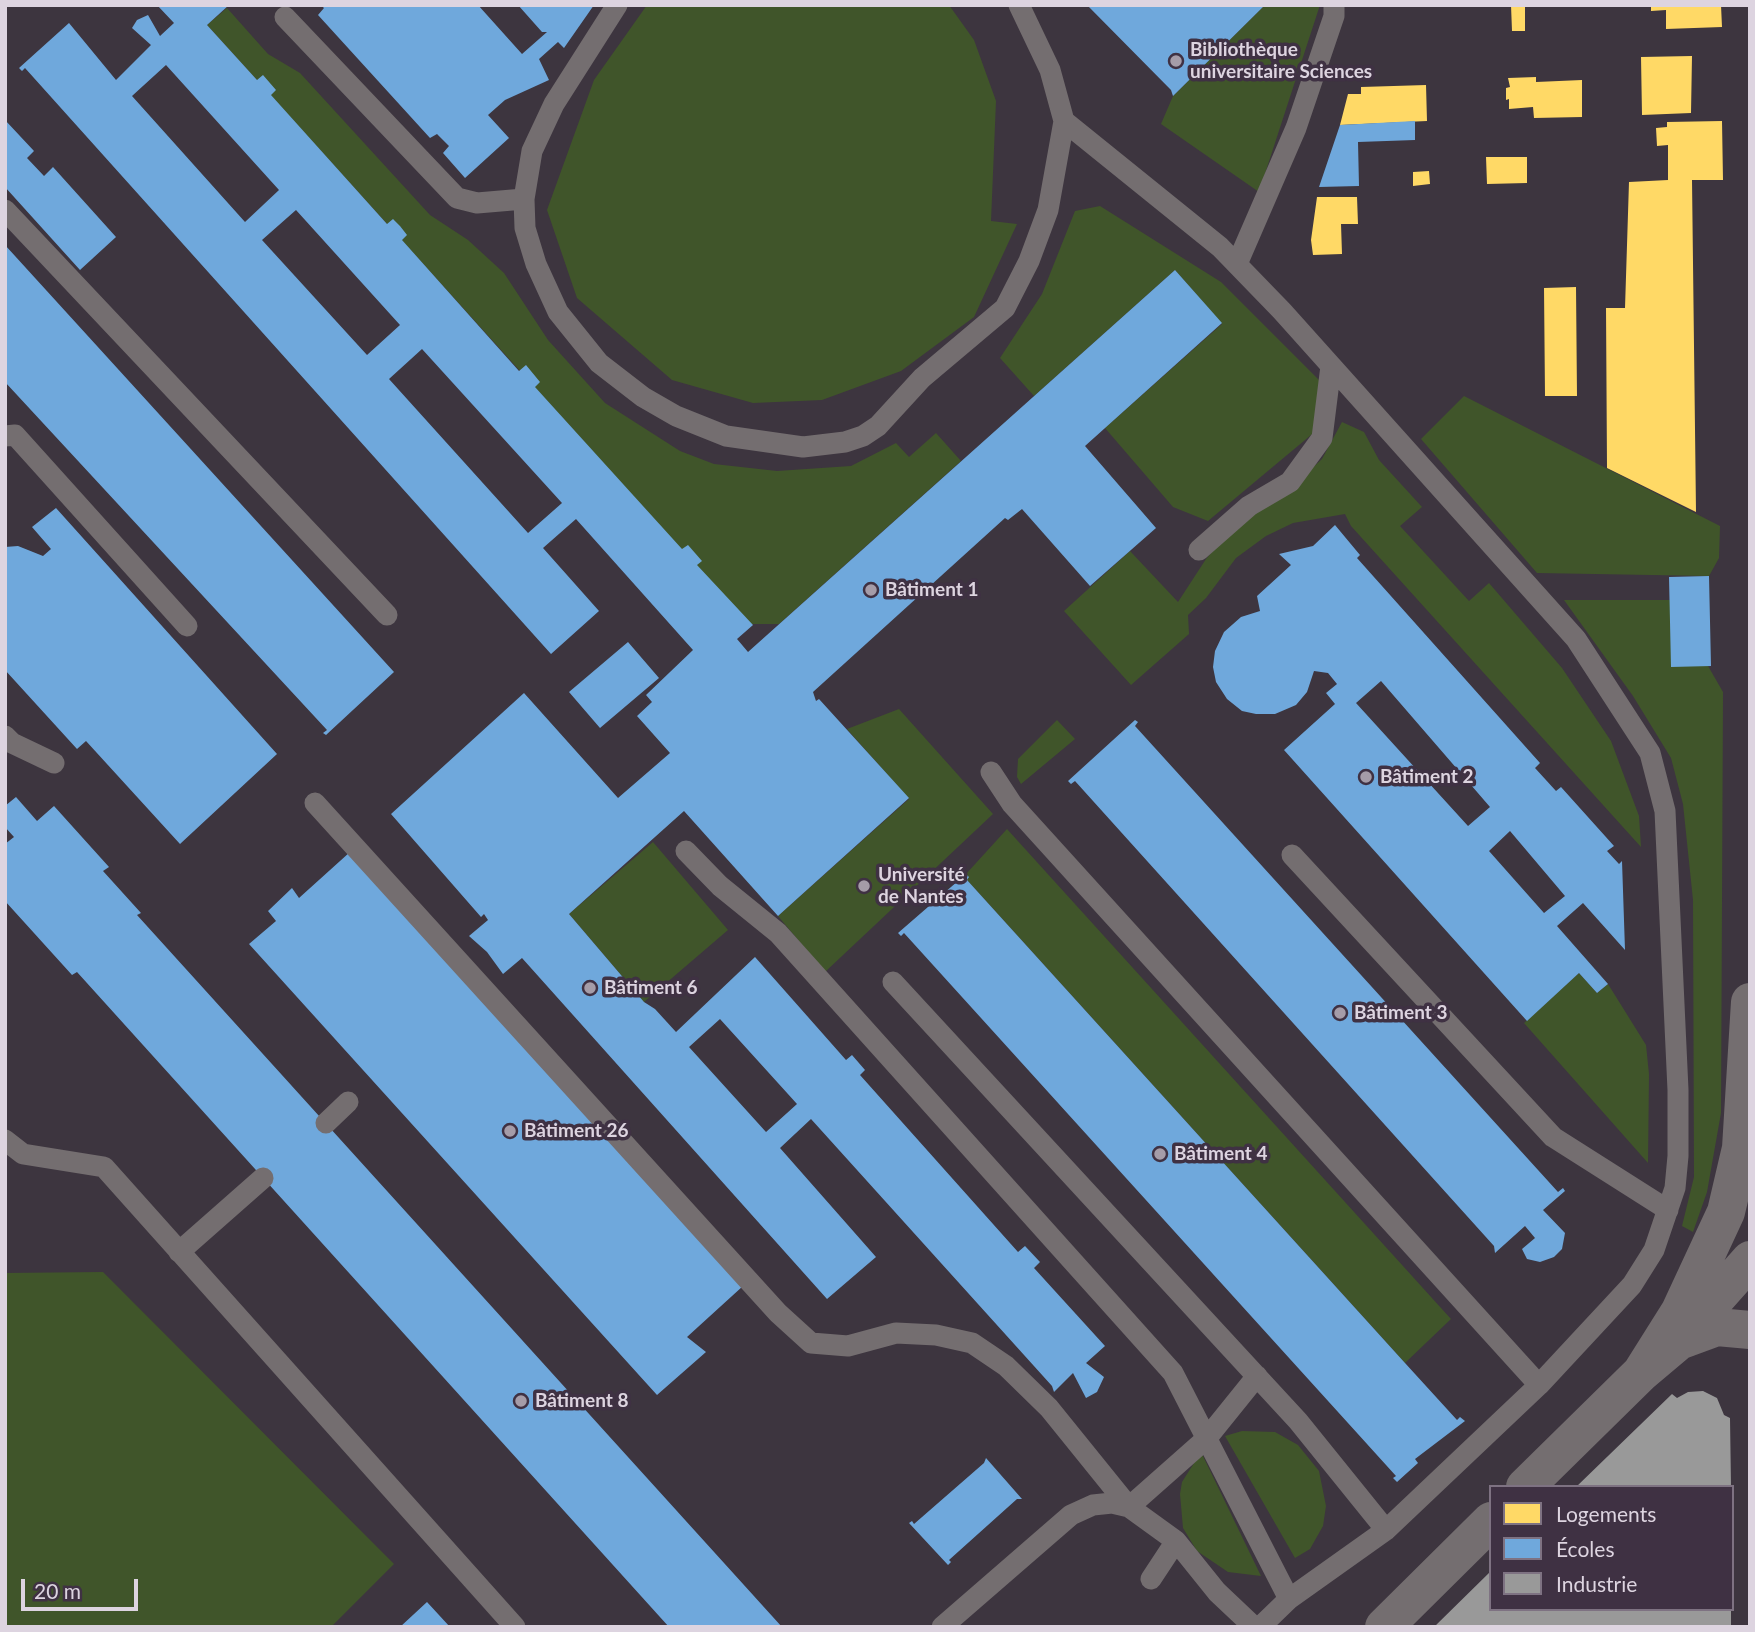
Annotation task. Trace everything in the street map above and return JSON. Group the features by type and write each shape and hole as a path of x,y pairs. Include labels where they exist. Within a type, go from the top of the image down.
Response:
{"street":[{"path":"1641,1373 1680,1311 1726,1212 1741,1148 1750,1002"},
{"path":"1527,1485 1641,1373 1679,1341 1750,1260"},
{"path":"1679,1341 1717,1327 1750,1330"},
{"path":"1384,1627 1489,1523"}],"lane":[{"path":"617,5 542,129 532,151 524,199 525,228 546,290 583,346 619,380 676,416 726,436 803,447 863,436 878,426 906,394 1005,308 1029,261 1048,210 1064,121 1050,70 1019,5"},
{"path":"1237,264 1296,128 1334,16 1334,5"},
{"path":"285,18 457,198 477,203 524,199"},
{"path":"1064,121 1220,247 1237,264 1576,639 1650,752 1665,811 1675,1010 1678,1156 1675,1188 1654,1250 1632,1285 1539,1385 1386,1530 1289,1598 1260,1627"},
{"path":"5,210 387,615"},
{"path":"1199,550 1249,506 1290,482 1322,438 1331,366"},
{"path":"5,436 15,435 187,626"},
{"path":"5,736 12,743 54,763"},
{"path":"991,772 1012,804 1539,1385"},
{"path":"315,803 778,1313 811,1343 848,1346 896,1333 936,1335 972,1343 1006,1366 1049,1408 1129,1507 1176,1541 1217,1592 1254,1627"},
{"path":"686,851 720,886 778,933 1173,1373 1289,1598"},
{"path":"1292,855 1553,1137 1668,1210"},
{"path":"893,982 1298,1421 1386,1530"},
{"path":"326,1123 348,1102"},
{"path":"5,1140 23,1154 104,1167 515,1627"},
{"path":"179,1252 263,1178"},
{"path":"1129,1507 1207,1438 1257,1376"},
{"path":"942,1627 1080,1509 1112,1503 1129,1507"},
{"path":"1151,1580 1176,1541"}],"green space":[{"path":"647,5 949,5 974,40 996,101 991,221 1017,224 974,317 901,371 822,400 753,403 672,380 577,298 547,210 594,80"},
{"path":"1265,5 1319,5 1319,8 1259,192 1161,124 1173,96"},
{"path":"227,8 268,54 300,73 430,215 468,240 504,273 548,340 605,403 680,451 714,464 777,471 851,466 896,443 909,457 936,433 961,461 779,624 749,624 207,25"},
{"path":"1100,206 1221,282 1320,381 1317,430 1208,521 1173,507 1105,428 1222,324 1175,270 1034,396 1000,358 1042,294 1075,211"},
{"path":"1464,396 1720,526 1719,558 1709,576 1537,573 1421,439"},
{"path":"1342,422 1364,432 1379,460 1422,507 1400,526 1469,601 1489,583 1562,668 1611,741 1639,816 1641,847 1351,526 1345,514 1293,523 1266,536 1236,558 1206,598 1188,615 1189,634 1131,685 1064,611 1130,551 1178,602 1206,559 1241,519 1294,485 1322,459"},
{"path":"1564,600 1670,600 1723,692 1721,1113 1707,1192 1693,1232 1682,1226 1694,1177 1693,900 1683,804 1671,758 1633,696"},
{"path":"899,709 993,814 825,972 778,916 909,799 847,729"},
{"path":"1057,720 1075,739 1021,784 1017,777 1018,759"},
{"path":"1007,829 1451,1319 1405,1363 967,880 966,874"},
{"path":"653,842 728,930 644,1002 569,914"},
{"path":"1579,973 1597,993 1608,984 1646,1045 1649,1074 1648,1163 1524,1023"},
{"path":"103,1272 394,1564 331,1627 5,1627 5,1273"},
{"path":"1242,1431 1275,1432 1298,1445 1319,1471 1326,1506 1323,1526 1310,1549 1295,1558 1225,1436"},
{"path":"1201,1452 1261,1576 1228,1572 1197,1551 1183,1528 1180,1494 1182,1482"}],"building: Logements":[{"path":"1511,5 1525,5 1525,31 1512,31"},
{"path":"1651,5 1721,5 1722,27 1666,29 1666,10 1651,11"},
{"path":"1692,56 1691,113 1642,115 1641,57"},
{"path":"1536,77 1536,82 1582,80 1582,117 1534,118 1533,107 1509,109 1509,99 1506,100 1506,88 1510,87 1508,78"},
{"path":"1426,85 1427,121 1340,125 1348,94 1361,94 1361,87"},
{"path":"1722,121 1723,180 1692,180 1696,512 1607,468 1606,308 1625,308 1629,182 1668,180 1668,145 1657,146 1656,128 1667,127 1667,122"},
{"path":"1486,157 1527,157 1527,183 1487,184"},
{"path":"1429,171 1430,184 1413,186 1413,172"},
{"path":"1317,197 1357,197 1358,224 1341,224 1342,254 1313,255 1311,240"},
{"path":"1576,287 1577,396 1545,396 1544,288"}],"building: Écoles":[{"path":"157,5 229,5 207,25 257,80 263,75 276,90 271,95 387,224 393,219 400,226 407,235 402,240 519,371 526,365 540,382 535,387 682,549 688,545 702,561 697,565 753,625 737,639 748,652 1175,270 1222,323 1085,446 1156,528 1090,586 1022,509 1008,520 1005,518 813,692 816,701 819,699 909,798 778,916 684,811 569,914 644,1002 655,1009 676,1032 755,957 846,1060 852,1055 865,1070 860,1075 1018,1252 1025,1246 1040,1262 1034,1268 1105,1346 1086,1363 1104,1377 1097,1392 1086,1398 1073,1373 1054,1392 1052,1386 811,1119 780,1148 876,1257 827,1299 522,958 503,974 487,952 469,936 488,920 484,914 481,917 391,814 524,693 618,798 670,753 637,716 652,702 646,695 693,650 576,519 543,548 599,611 551,654 25,68 22,71 19,68 69,23 116,80 151,45 132,28 137,20 148,15 160,36 174,23","holes":["166,65 279,190 245,222 132,96","296,210 400,325 367,355 262,240","422,349 562,503 528,533 389,379","720,1019 797,1104 766,1132 689,1047"]},
{"path":"321,5 478,5 522,54 547,32 542,32 518,5 594,5 564,48 558,42 539,59 549,80 505,100 488,115 509,138 465,178 443,153 449,146 437,134 430,138 318,15 324,8"},
{"name":"Bibliothèque universitaire Sciences","path":"1087,5 1265,5 1173,96 1171,90"},
{"path":"5,120 34,151 27,158 44,176 53,167 116,237 80,270 5,187"},
{"path":"1415,121 1415,140 1358,142 1359,186 1319,187 1340,125"},
{"path":"5,245 394,672 326,735 323,733 327,730 5,382"},
{"path":"56,508 277,754 180,844 86,741 77,749 5,670 5,547 18,546 43,556 51,549 32,527"},
{"name":"Bâtiment 2","path":"1335,525 1360,555 1357,558 1540,763 1535,768 1556,791 1561,787 1614,846 1607,851 1619,864 1622,861 1625,950 1583,903 1557,926 1608,984 1597,993 1579,973 1527,1021 1284,750 1335,704 1326,693 1337,684 1328,673 1314,671 1307,692 1296,705 1275,714 1242,711 1227,699 1216,682 1213,667 1215,651 1224,632 1241,617 1260,611 1257,596 1291,565 1279,554 1313,546","holes":["1381,681 1490,807 1468,826 1356,703","1510,831 1565,896 1544,913 1489,851"]},
{"path":"1709,576 1711,666 1671,667 1669,577"},
{"path":"628,642 659,678 600,728 569,692"},
{"name":"Bâtiment 3","path":"1135,720 1138,722 1135,726 1558,1192 1563,1188 1565,1191 1543,1210 1565,1233 1562,1249 1554,1257 1540,1262 1527,1259 1522,1249 1535,1238 1525,1226 1495,1253 1494,1246 1075,781 1071,784 1068,781"},
{"name":"Bâtiment 8","path":"16,797 37,821 54,806 109,867 103,871 141,913 137,915 782,1627 669,1627 77,972 72,975 5,901 5,844 14,837 5,827 5,806"},
{"name":"Bâtiment 26","path":"350,852 743,1286 687,1337 706,1352 657,1395 249,944 276,921 268,911 292,888 299,898"},
{"name":"Bâtiment 4","path":"966,874 969,877 967,880 1405,1363 1457,1420 1460,1417 1465,1421 1415,1459 1418,1463 1397,1482 1393,1478 1396,1476 904,933 901,936 898,933"},
{"path":"986,1458 1022,1499 1017,1499 949,1560 951,1562 948,1565 909,1523 912,1521 914,1524 984,1463"},
{"path":"427,1602 450,1627 400,1627"}],"building: Industrie":[{"path":"1703,1391 1717,1398 1724,1415 1730,1418 1731,1485 1578,1485 1672,1394 1677,1398 1688,1392"},
{"path":"1489,1573 1489,1611 1731,1611 1731,1627 1434,1627"}],"place":[{"name":"Bibliothèque universitaire Sciences","path":"1176,61"},
{"name":"Bâtiment 1","path":"871,590"},
{"name":"Bâtiment 2","path":"1366,777"},
{"name":"Université de Nantes","path":"864,886"},
{"name":"Bâtiment 6","path":"590,988"},
{"name":"Bâtiment 3","path":"1340,1013"},
{"name":"Bâtiment 26","path":"510,1131"},
{"name":"Bâtiment 4","path":"1160,1154"},
{"name":"Bâtiment 8","path":"521,1401"}]}
